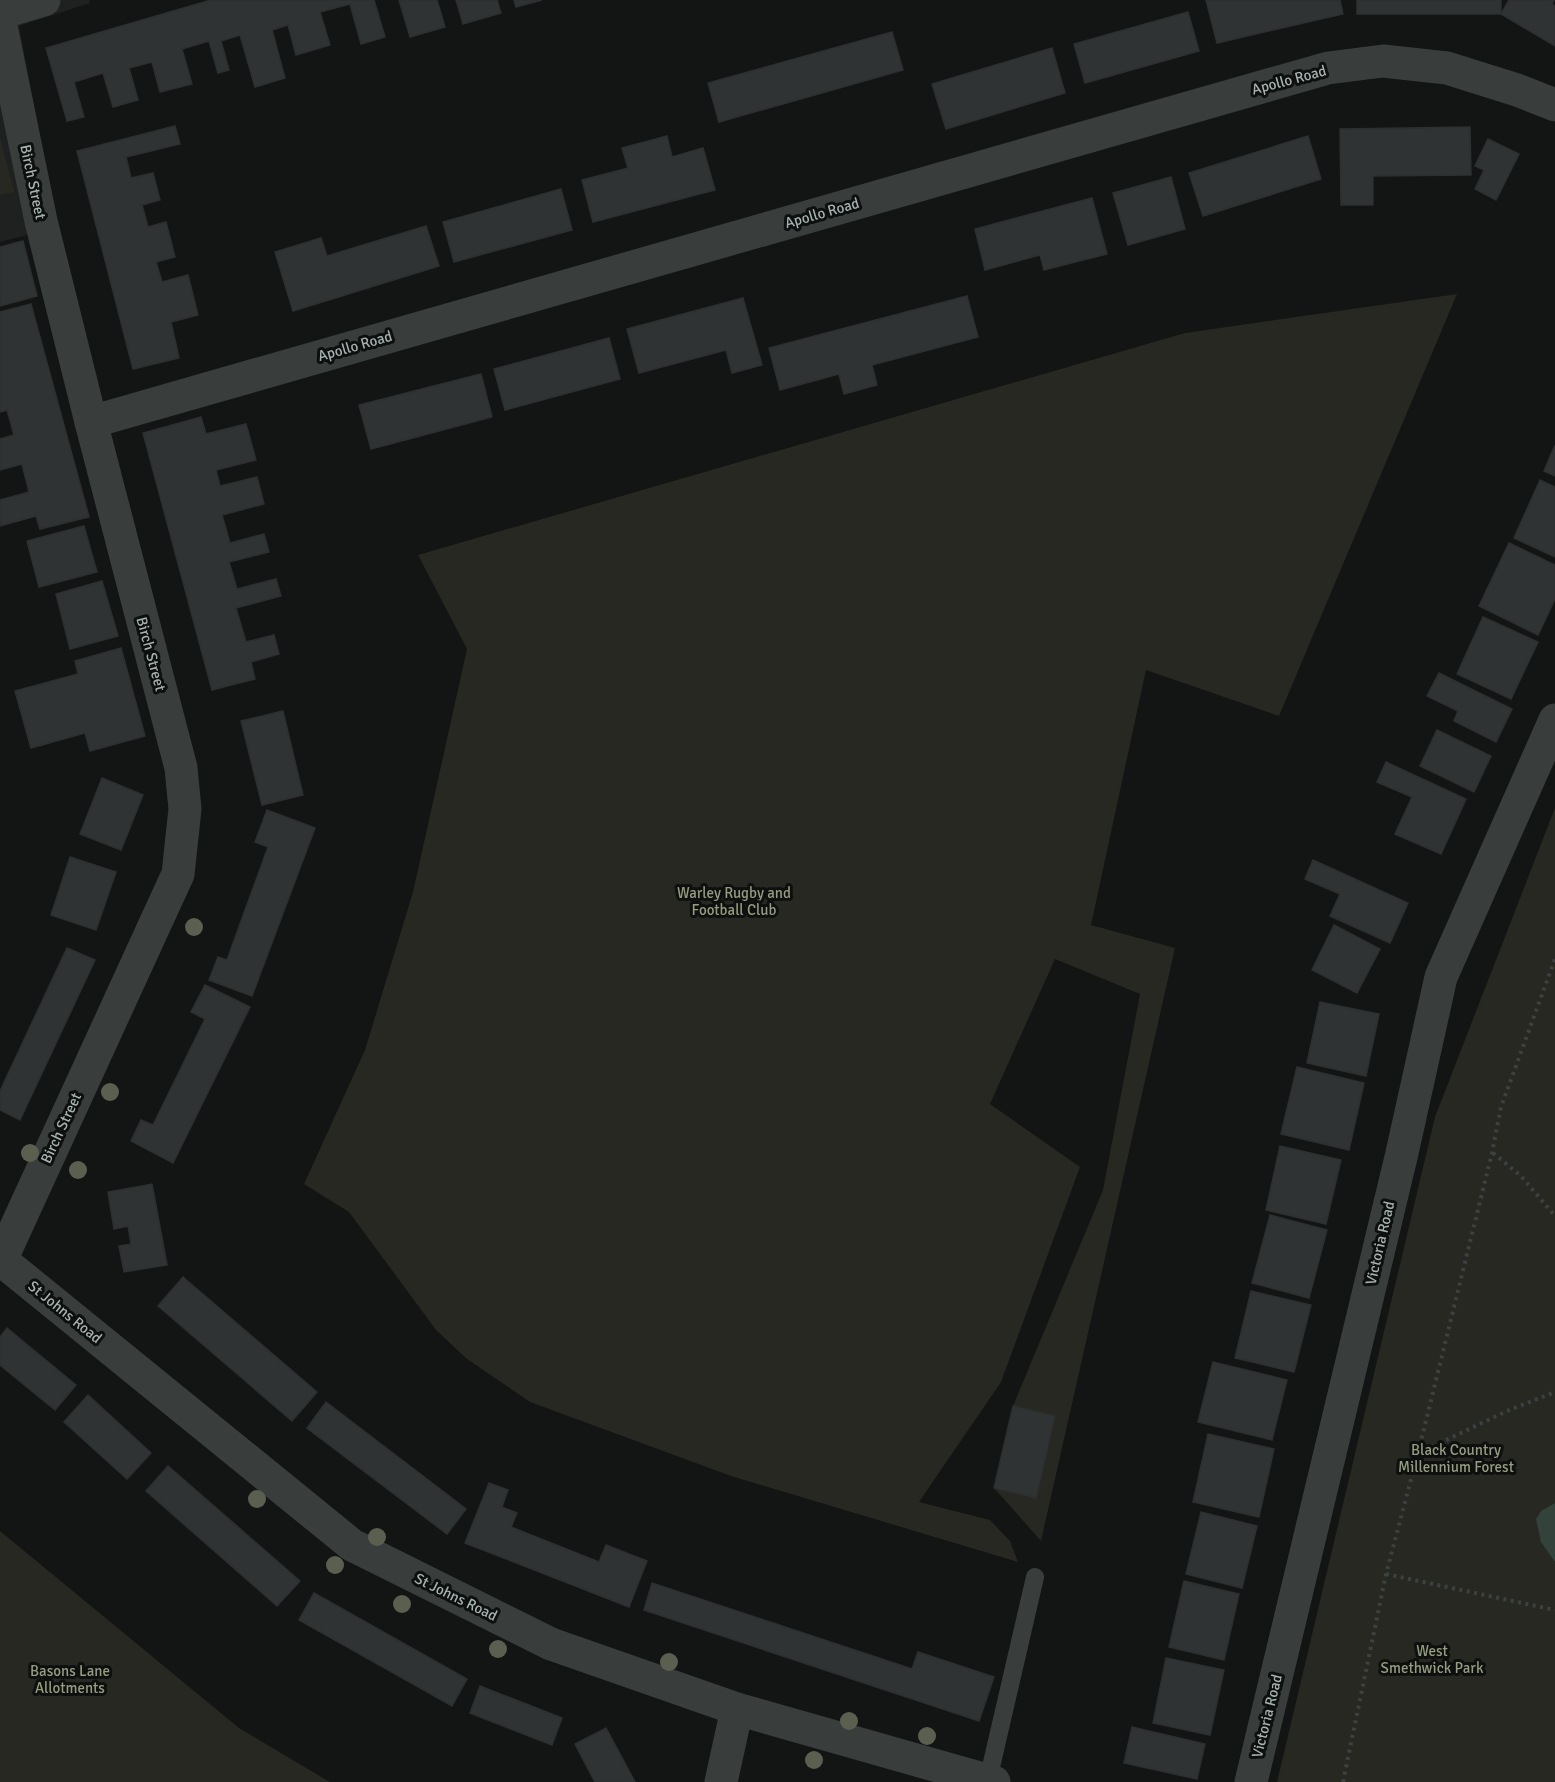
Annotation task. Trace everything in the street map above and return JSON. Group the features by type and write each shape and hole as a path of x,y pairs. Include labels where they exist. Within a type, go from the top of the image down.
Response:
{"street":[{"path":"0,13 44,0"},
{"name":"Birch Street","path":"0,22 41,221 181,768 185,809 178,874 0,1259"},
{"name":"Apollo Road","path":"91,422 1328,68 1383,61 1448,68 1555,105"},
{"name":"Victoria Road","path":"1251,1782 1399,1165 1441,977 1555,720"},
{"name":"St Johns Road","path":"0,1259 352,1545 551,1644 737,1709 991,1781"},
{"path":"721,1782 737,1709"}],"lane":[{"path":"991,1781 1035,1577"}],"path":[{"path":"1343,1782 1386,1574 1492,1153 1501,1107 1555,960"},
{"path":"1492,1153 1521,1176 1555,1216"},
{"path":"1418,1453 1507,1411 1555,1392"},
{"path":"1386,1574 1555,1610"}],"shaded area":[{"path":"0,0 89,0 90,3 19,26 57,227 0,242"},
{"path":"1555,1503 1555,1562 1541,1542 1536,1519 1541,1511"}],"green space":[{"path":"0,137 14,192 0,195"},
{"name":"Warley Rugby and Football Club","path":"1457,294 1279,716 1146,670 1091,925 1175,948 1041,1541 994,1488 1036,1498 1055,1416 1013,1406 1103,1190 1140,994 1055,959 990,1104 1080,1167 1001,1382 919,1502 990,1520 1010,1541 1018,1562 731,1476 530,1402 467,1359 436,1330 349,1212 304,1184 365,1050 413,892 467,649 418,555 1185,333"},
{"name":"West Smethwick Park","path":"1555,808 1555,1782 1277,1782 1435,1117"},
{"name":"Basons Lane Allotments","path":"0,1531 239,1728 330,1782 0,1782"}],"building":[{"path":"211,0 374,0 385,37 361,44 350,4 320,12 330,45 296,55 288,25 272,30 285,78 255,87 240,35 221,41 229,70 218,73 209,41 182,49 192,84 160,92 152,62 129,68 138,100 113,107 103,73 74,82 84,117 67,121 46,48"},
{"path":"399,0 437,0 445,27 410,37"},
{"path":"456,0 497,0 501,13 463,24"},
{"path":"514,0 542,0 516,7"},
{"path":"1206,0 1340,0 1343,14 1217,43"},
{"path":"1357,0 1501,0 1501,14 1357,14"},
{"path":"1509,0 1554,0 1552,4 1555,6 1555,46 1501,14"},
{"path":"1188,12 1199,51 1085,83 1074,44"},
{"path":"892,32 903,70 719,122 708,83"},
{"path":"1052,48 1065,93 946,129 932,84"},
{"path":"175,126 180,144 126,157 131,178 153,173 160,200 142,205 148,227 166,222 175,257 156,262 162,282 188,275 198,315 171,322 179,358 133,369 77,151"},
{"path":"1470,127 1471,175 1373,176 1373,205 1341,205 1340,129"},
{"path":"667,136 672,157 703,148 715,190 593,222 582,180 628,168 622,148"},
{"path":"1308,136 1321,179 1203,216 1189,173"},
{"path":"1488,139 1519,154 1496,200 1475,189 1484,170 1475,166"},
{"path":"1171,177 1185,229 1128,245 1113,193"},
{"path":"561,189 572,230 454,262 443,222"},
{"path":"1092,198 1107,254 1044,270 1040,255 985,270 975,229"},
{"path":"426,226 439,266 293,311 275,252 321,238 327,256"},
{"path":"23,241 37,296 0,306 0,247"},
{"path":"967,296 978,337 872,365 877,385 844,394 839,374 780,390 769,348"},
{"path":"743,298 762,365 732,373 726,350 639,373 627,329"},
{"path":"31,304 89,517 40,529 36,516 0,526 0,500 29,492 22,464 0,470 0,439 14,435 7,410 0,412 0,312"},
{"path":"609,338 620,379 505,410 494,369"},
{"path":"481,374 492,417 371,449 359,405"},
{"path":"201,417 206,434 246,424 256,460 216,470 220,486 257,477 264,504 222,515 230,543 264,534 269,552 229,562 237,589 276,579 281,596 236,608 246,642 274,635 279,654 251,662 255,679 212,690 143,433"},
{"path":"1555,445 1555,476 1544,471"},
{"path":"1540,480 1555,487 1555,557 1514,538"},
{"path":"84,526 97,572 39,587 27,541"},
{"path":"1509,543 1555,565 1555,599 1538,635 1479,606"},
{"path":"102,581 118,636 70,649 56,594"},
{"path":"1483,617 1538,642 1511,699 1457,674"},
{"path":"121,648 145,736 90,751 85,733 31,748 15,691 78,674 75,661"},
{"path":"1439,673 1512,709 1496,742 1454,721 1458,711 1427,696"},
{"path":"283,711 303,795 262,805 241,721"},
{"path":"1437,730 1491,756 1474,792 1420,766"},
{"path":"1386,762 1466,799 1441,854 1395,834 1412,797 1377,782"},
{"path":"102,778 143,795 121,850 80,834"},
{"path":"267,810 315,828 252,996 209,980 218,957 227,960 268,847 255,842"},
{"path":"70,857 116,872 96,930 51,915"},
{"path":"1313,860 1408,903 1390,943 1330,916 1340,894 1305,879"},
{"path":"1334,925 1380,949 1357,993 1312,970"},
{"path":"67,948 95,960 20,1120 0,1110 0,1091"},
{"path":"205,985 250,1007 173,1163 131,1141 141,1120 153,1125 205,1019 191,1012"},
{"path":"1320,1002 1379,1014 1366,1076 1307,1063"},
{"path":"1297,1067 1364,1083 1349,1150 1281,1134"},
{"path":"1280,1146 1341,1160 1326,1224 1266,1210"},
{"path":"152,1184 167,1265 124,1272 119,1246 131,1244 128,1226 114,1229 108,1192"},
{"path":"1270,1215 1327,1230 1309,1298 1252,1283"},
{"path":"183,1277 317,1392 292,1421 158,1306"},
{"path":"1251,1291 1311,1305 1294,1372 1235,1358"},
{"path":"7,1328 76,1385 55,1410 0,1365 0,1337"},
{"path":"1213,1362 1287,1380 1272,1440 1198,1422"},
{"path":"88,1395 151,1453 127,1479 64,1422"},
{"path":"326,1402 466,1509 447,1534 307,1428"},
{"path":"1013,1406 1055,1416 1036,1498 994,1488"},
{"path":"1208,1434 1274,1449 1259,1517 1193,1502"},
{"path":"168,1466 300,1581 277,1606 146,1491"},
{"path":"489,1483 508,1490 502,1507 517,1513 511,1527 599,1562 606,1545 647,1561 629,1607 465,1543"},
{"path":"1201,1512 1257,1526 1242,1588 1186,1574"},
{"path":"1184,1581 1239,1594 1224,1660 1169,1647"},
{"path":"652,1583 912,1669 918,1652 994,1677 979,1721 644,1610"},
{"path":"314,1593 467,1679 452,1706 299,1620"},
{"path":"1166,1658 1224,1670 1210,1735 1153,1723"},
{"path":"480,1686 562,1718 552,1745 470,1713"},
{"path":"1132,1727 1205,1744 1197,1779 1124,1763"},
{"path":"606,1728 635,1782 595,1782 575,1744"}],"park label":[{"name":"Black Country Millennium Forest","path":"1456,1458"}]}
